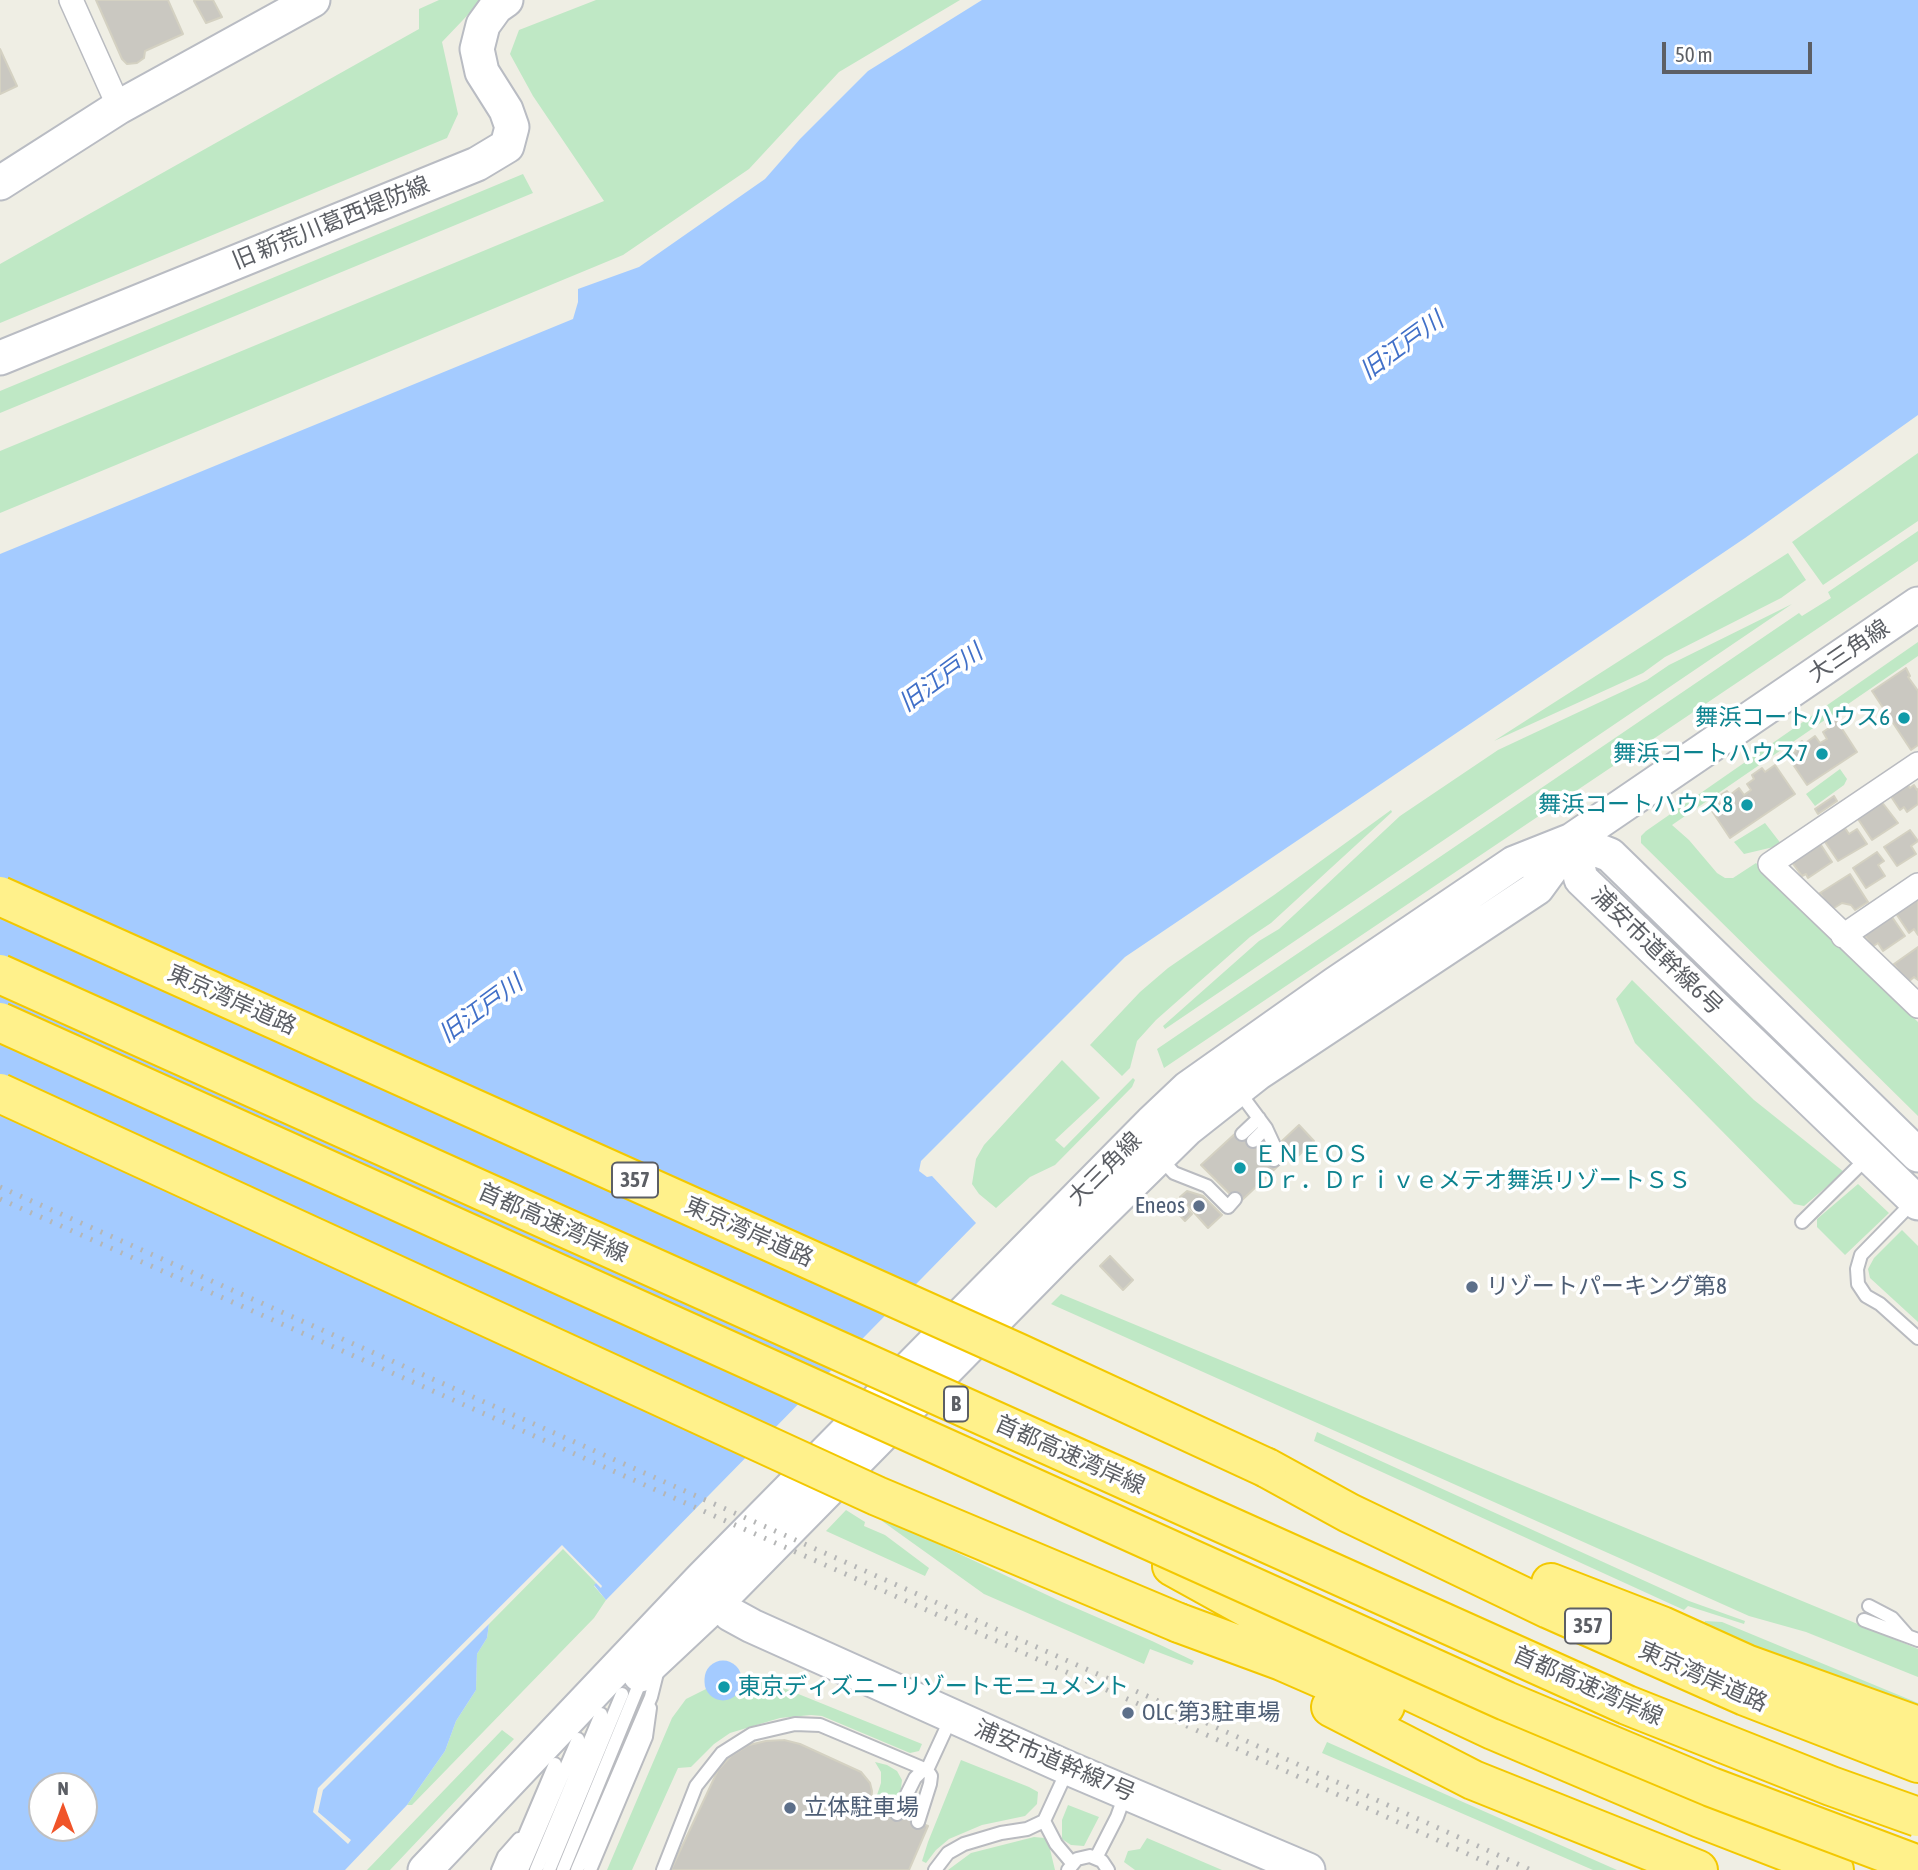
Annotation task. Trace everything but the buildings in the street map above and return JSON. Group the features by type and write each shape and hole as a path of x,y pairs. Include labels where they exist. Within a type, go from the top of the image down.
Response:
{"highway":[{"name":"東京湾岸道路","path":"0,896 1018,1353 1267,1468 1349,1513 1549,1609 1745,1696 1918,1763"},
{"name":"首都高速湾岸線","path":"0,974 1627,1704 1831,1786 1918,1817"},
{"name":"首都高速湾岸線","path":"0,1022 1545,1717 1711,1787 1918,1865"},
{"path":"0,1093 877,1496 1179,1623 1282,1661 1601,1799 1774,1870"},
{"name":"東京湾岸道路","path":"1267,1468 1357,1497 1560,1587 1662,1626 1746,1664 1918,1726"},
{"path":"1105,1518 1182,1573 1393,1683 1493,1730 1700,1818 1834,1870"},
{"path":"1179,1623 1275,1678 1473,1780 1698,1870"}],"street":[{"path":"71,0 119,107"},
{"path":"6,178 119,107 313,0"},
{"name":"旧 新荒川葛西堤防線","path":"0,358 465,169 507,146 512,127 506,110 482,72 477,49 483,25 496,6 506,0"},
{"name":"大三角線","path":"710,1590 1141,1132 1188,1088 1514,863 1572,840 1918,604"},
{"path":"1917,1004 1770,864 1918,764"},
{"name":"大三角線","path":"710,1590 1187,1129 1237,1089 1537,888 1572,840"},
{"name":"浦安市道幹線6号","path":"1572,840 1610,855 1918,1155"},
{"name":"浦安市道幹線6号","path":"1572,840 1581,879 1917,1201"},
{"path":"1843,936 1918,885"},
{"path":"450,1870 578,1739 637,1685 710,1590"},
{"path":"425,1870 710,1590"},
{"name":"浦安市道幹線7号","path":"710,1590 730,1614 752,1626 1068,1768 1308,1870"}],"lane":[{"path":"1237,1089 1262,1123 1271,1152"},
{"path":"1247,1137 1262,1123"},
{"path":"1801,1222 1870,1155"},
{"path":"1158,1157 1174,1173 1206,1179 1227,1196"},
{"path":"1917,1201 1861,1255 1857,1269 1858,1284 1866,1296 1880,1304 1918,1338"},
{"path":"1869,1606 1892,1618 1913,1638"},
{"path":"1864,1620 1913,1638"},
{"path":"536,1870 637,1685"},
{"path":"549,1870 637,1685"},
{"path":"563,1870 637,1685"},
{"path":"577,1870 637,1685"},
{"path":"590,1870 646,1737 637,1685"},
{"path":"928,1770 951,1716"},
{"path":"663,1870 695,1786 722,1753 752,1734 795,1724 820,1725 928,1770 931,1776 930,1784 918,1822"},
{"path":"522,1870 578,1739"},
{"path":"510,1870 555,1764"},
{"path":"935,1870 948,1853 964,1844 1001,1833 1027,1829 1044,1821 1068,1768"},
{"path":"897,1814 915,1778 928,1770"},
{"path":"1096,1858 1118,1817 1126,1792"},
{"path":"1044,1821 1070,1867 1083,1857 1096,1858 1108,1870"},
{"path":"498,1870 504,1856 526,1831"}],"green space":[{"path":"439,0 482,0 442,42 458,114 447,138 0,323 0,264 419,29 419,9"},
{"path":"596,0 960,0 839,72 749,169 623,255 0,513 0,451 604,201 533,96 510,54 519,30"},
{"path":"523,174 533,193 0,413 0,391"},
{"path":"1918,453 1918,521 1823,585 1792,542"},
{"path":"1918,531 1918,561 1164,1068 1157,1049 1799,613 1802,616 1831,598 1828,592"},
{"path":"1788,553 1806,580 1781,598 1665,657 1643,673 1494,741"},
{"path":"1792,604 1165,1029 1163,1026 1259,941 1279,929 1400,816 1498,750 1647,680 1669,665"},
{"path":"1918,642 1918,656 1672,825 1689,840 1717,873 1725,878 1733,878 1756,863 1918,1022 1918,1116 1641,843 1641,836"},
{"path":"1840,769 1847,779 1844,785 1815,806 1806,794"},
{"path":"1391,810 1392,812 1271,923 1250,937 1156,1020 1137,1041 1130,1068 1122,1076 1090,1045 1140,992 1168,968"},
{"path":"1765,823 1782,845 1744,854 1734,842"},
{"path":"1632,980 1754,1100 1844,1172 1804,1206 1794,1204 1635,1043 1616,999"},
{"path":"1062,1060 1100,1098 1055,1140 1064,1148 1133,1078 1135,1080 1132,1087 1055,1165 1030,1177 996,1208 979,1194 972,1184 976,1159 984,1145"},
{"path":"1858,1184 1889,1213 1845,1255 1817,1227 1817,1219"},
{"path":"1902,1230 1918,1246 1918,1322 1870,1278 1868,1269 1874,1258"},
{"path":"1061,1294 1918,1649 1918,1677 1806,1632 1749,1616 1051,1304"},
{"path":"1317,1432 1689,1601 1745,1621 1744,1624 1688,1606 1684,1610 1314,1441"},
{"path":"846,1510 865,1522 864,1526 885,1535 929,1568 925,1576 826,1531"},
{"path":"883,1518 1194,1661 1192,1665 1150,1649 1144,1664 984,1594 882,1521"},
{"path":"563,1549 596,1583 594,1586 606,1600 594,1618 412,1805 407,1805 445,1751 456,1721 476,1690 477,1654 487,1638 489,1624"},
{"path":"1705,1621 1722,1622 1918,1703 1918,1712 1702,1628"},
{"path":"742,1679 760,1680 786,1689 922,1744 919,1751 910,1753 822,1716 811,1715 780,1718 730,1733 714,1744 691,1767 678,1768 632,1870 607,1870 672,1718 686,1699 708,1688"},
{"path":"502,1730 514,1739 390,1870 367,1870"},
{"path":"1327,1742 1617,1870 1593,1870 1322,1753"},
{"path":"961,1760 1038,1792 1037,1804 1025,1816 982,1825 949,1839 926,1863 922,1861 928,1842"},
{"path":"875,1762 897,1771 902,1780 901,1789 889,1811 874,1804 881,1783 881,1772"},
{"path":"1068,1805 1099,1817 1084,1846 1071,1845 1062,1839 1062,1820"},
{"path":"1034,1837 1048,1841 1055,1870 948,1870 971,1853"},
{"path":"1147,1838 1222,1870 1135,1870 1124,1862 1128,1851 1140,1849"}],"water":[{"name":"旧江戸川","path":"982,0 1918,0 1918,415 1745,538 1125,957 921,1161 919,1171 927,1177 932,1176 976,1223 606,1600 594,1585 596,1583 601,1588 602,1586 562,1545 318,1788 313,1812 348,1844 351,1840 318,1812 323,1790 489,1624 487,1638 477,1654 476,1690 456,1721 445,1751 407,1805 345,1870 0,1870 0,554 573,319 578,302 578,289 639,267 765,179 800,139 868,71"}],"railway":[{"path":"0,1187 1156,1700 1531,1870"},
{"path":"0,1199 1152,1710 1503,1870"}],"place":[{"name":"舞浜コートハウス6","path":"1904,718"},
{"name":"舞浜コートハウス7","path":"1822,754"},
{"name":"舞浜コートハウス8","path":"1747,805"},
{"name":"ＥＮＥＯＳ Ｄｒ．Ｄｒｉｖｅメテオ舞浜リゾートＳＳ","path":"1240,1168"},
{"name":"Eneos","path":"1199,1206"},
{"name":"リゾートパーキング第8","path":"1472,1287"},
{"name":"東京ディズニーリゾートモニュメント","path":"724,1687"},
{"name":"OLC 第3駐車場","path":"1128,1713"},
{"name":"立体駐車場","path":"790,1808"}]}
